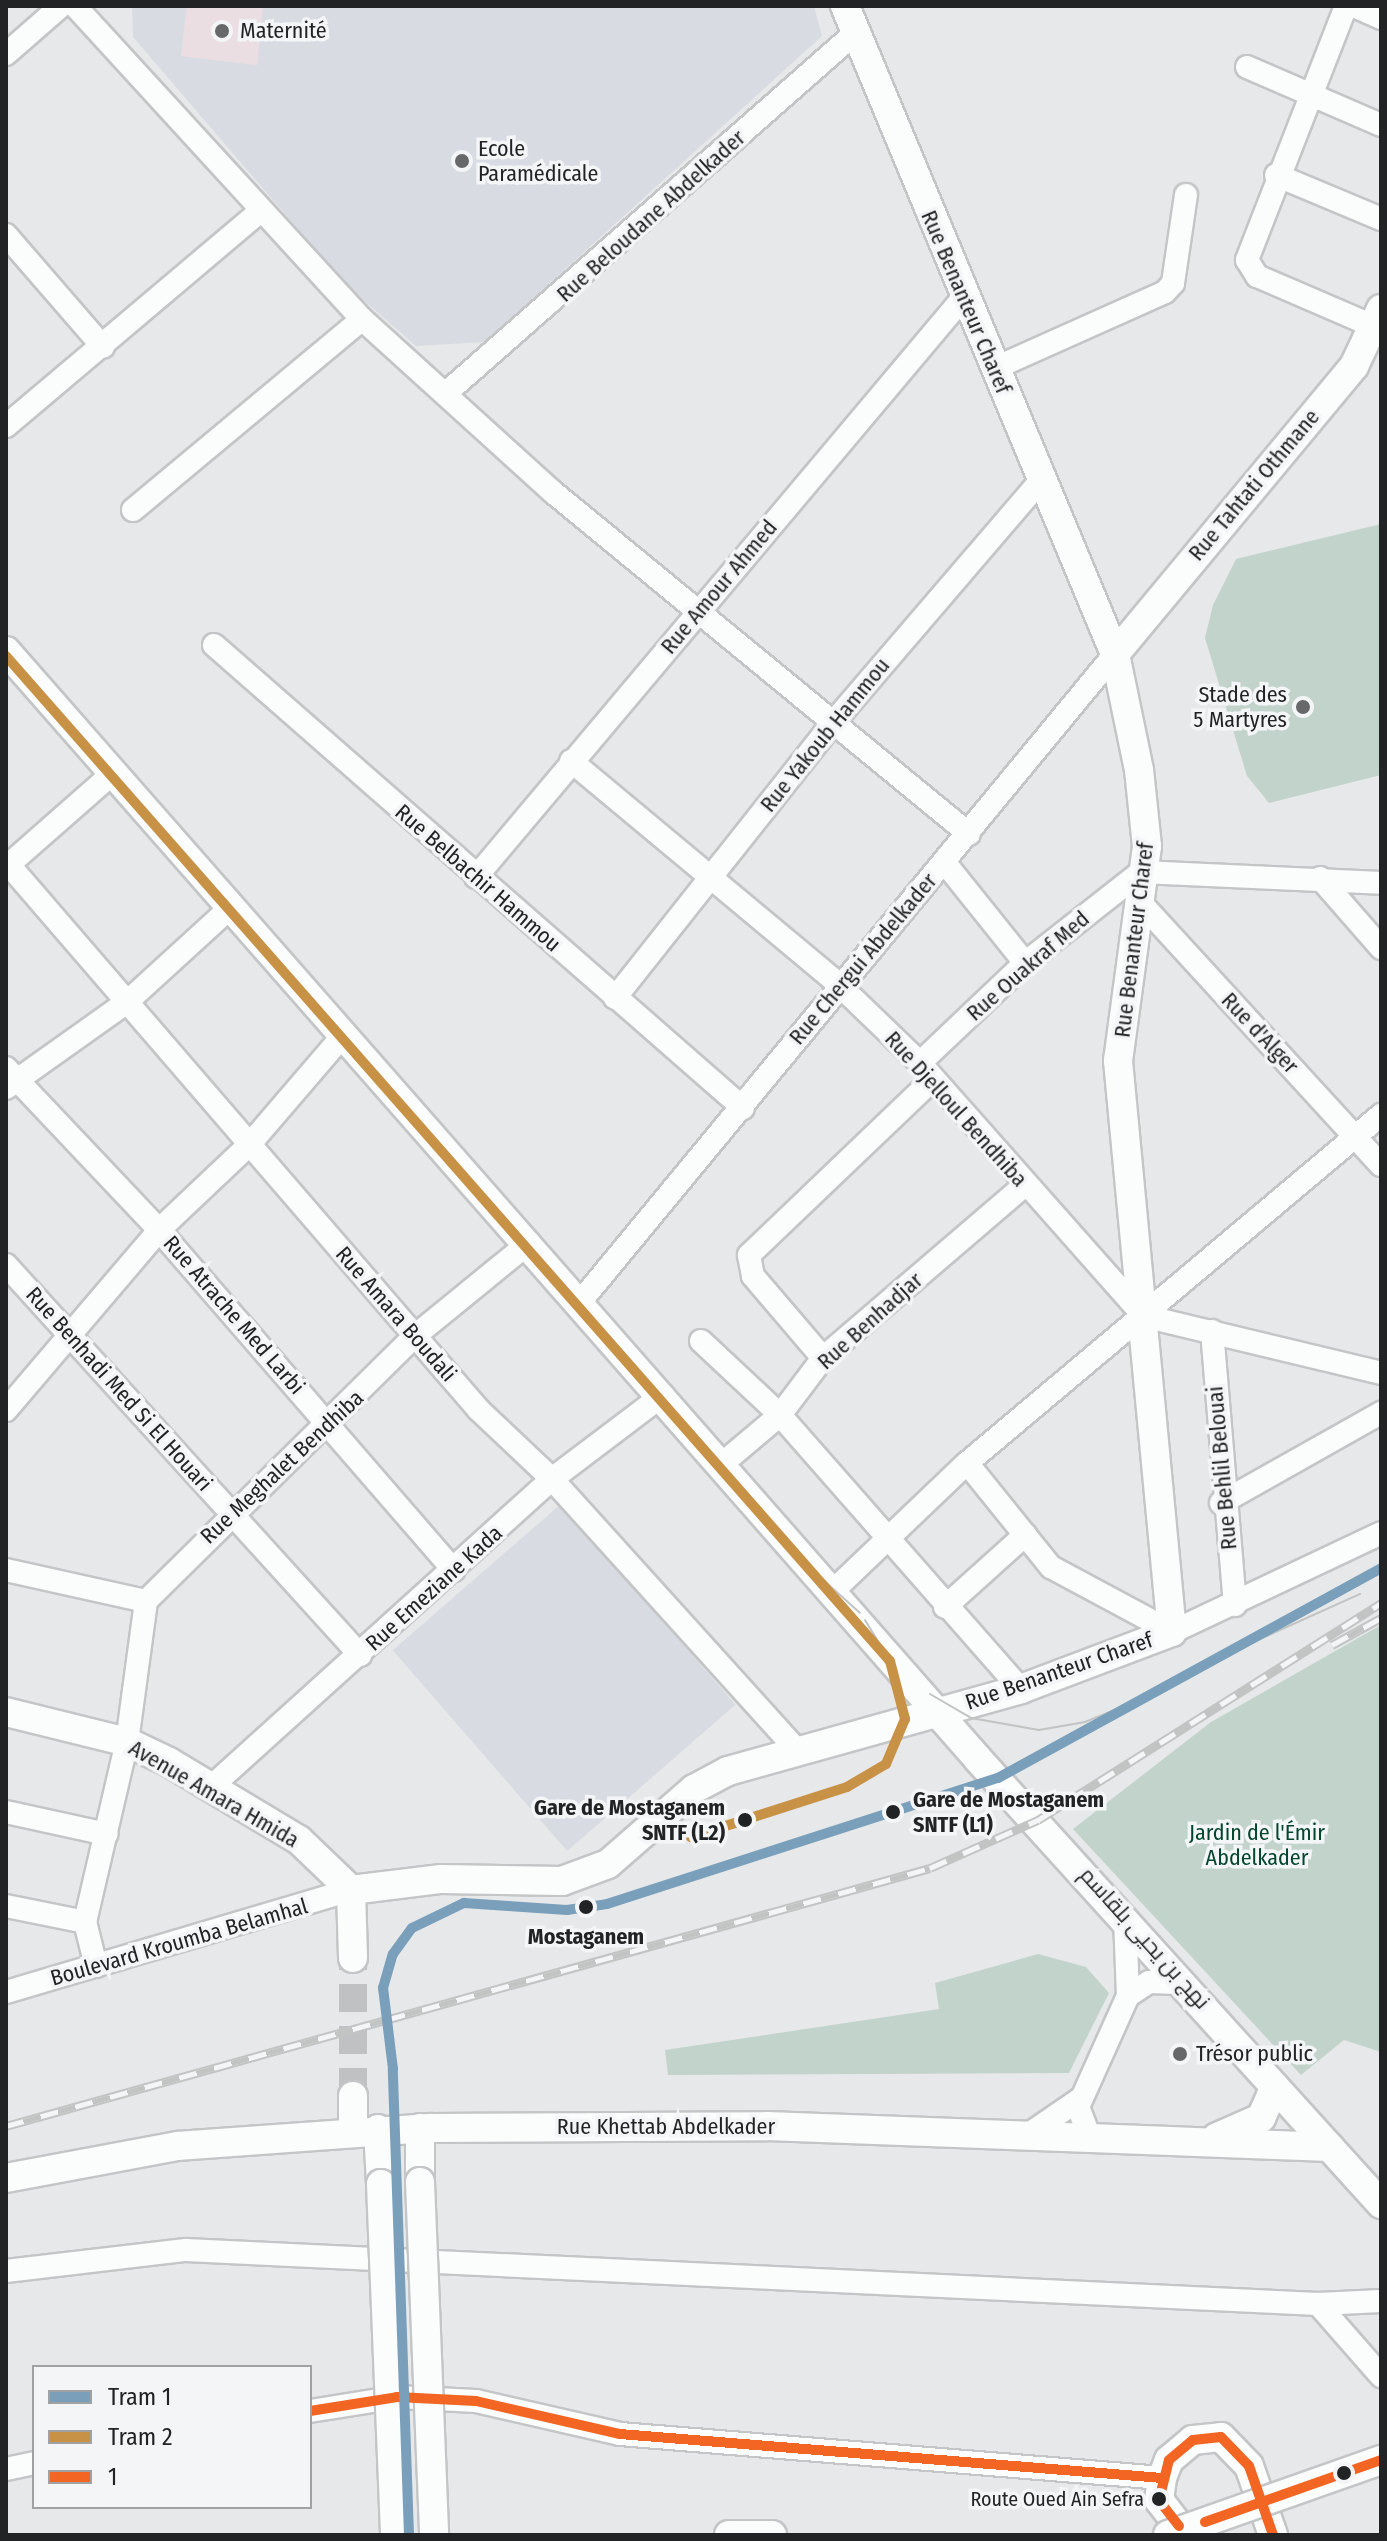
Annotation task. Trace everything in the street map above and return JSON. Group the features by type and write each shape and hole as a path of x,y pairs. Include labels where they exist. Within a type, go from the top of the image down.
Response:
{"main road":[{"name":"Rue Benanteur Charef","path":"851,14 963,298 1043,478 1115,654 1147,820 1118,1061 1172,1632 1021,1689 937,1712"},
{"name":"Rue Tahtati Othmane","path":"1115,654 1354,366 1377,318"},
{"name":"نهج بن يحيى بلقاسم","path":"6,651 835,1589 937,1712 1124,1913 1381,2204"},
{"name":"Avenue Amara Hmida","path":"6,1712 127,1742 211,1787 299,1840 351,1890"},
{"path":"353,1958 351,1890 441,1879 580,1879 608,1864 694,1789 797,1750 937,1712"},
{"path":"1201,2143 1261,2118 1275,2087"},
{"path":"353,2096 381,2184 395,2535"},
{"name":"Rue Khettab Abdelkader","path":"6,2178 177,2146 420,2128 767,2126 1330,2147"},
{"path":"420,2128 434,2535"},
{"path":"1186,2535 1159,2500 1162,2478 1169,2460 1193,2440 1221,2437 1249,2466 1273,2535"},
{"path":"1168,2535 1381,2460"},
{"path":"729,2535 772,2535"}],"street":[{"path":"6,54 61,6"},
{"path":"75,6 259,212 362,319 698,612 969,834"},
{"path":"1346,6 1276,175 1249,269 1377,318"},
{"path":"1354,6 1381,18"},
{"name":"Rue Beloudane Abdelkader","path":"445,394 851,14"},
{"path":"1247,67 1381,125"},
{"path":"1276,175 1381,219"},
{"path":"993,369 1165,292 1173,283 1186,195"},
{"path":"6,426 259,212"},
{"path":"6,235 103,347"},
{"name":"Rue Amour Ahmed","path":"476,877 963,298"},
{"path":"133,510 362,319"},
{"name":"Rue Yakoub Hammou","path":"615,998 832,724 1043,478"},
{"name":"Rue Belbachir Hammou","path":"214,645 743,1108"},
{"name":"Rue Chergui Abdelkader","path":"581,1301 743,1108 837,983 945,863 1115,654"},
{"name":"Rue Djelloul Bendhiba","path":"571,761 837,983 925,1073 1144,1316"},
{"path":"7,866 114,772"},
{"path":"945,863 1025,963"},
{"name":"Rue Amara Boudali","path":"7,866 479,1410 552,1479 797,1750"},
{"path":"1141,872 1355,879 1381,883"},
{"name":"Rue Ouakraf Med","path":"823,1358 753,1276 749,1255 925,1073 1025,963 1141,872"},
{"path":"1355,879 1381,873"},
{"path":"1320,878 1381,948"},
{"name":"Rue d'Alger","path":"1139,901 1381,1165"},
{"path":"9,1079 127,1002 232,906"},
{"path":"10,1399 73,1333 159,1230 249,1145 344,1034"},
{"name":"Rue Atrache Med Larbi","path":"9,1079 159,1230 454,1570"},
{"path":"835,1589 888,1543 967,1463 1381,1115"},
{"name":"Rue Benhadjar","path":"723,1463 780,1415 823,1358 1024,1186"},
{"name":"Rue Meghalet Bendhiba","path":"146,1601 230,1513 331,1425 416,1335 529,1243"},
{"name":"Rue Benhadi Med Si El Houari","path":"6,1265 73,1333 230,1513 360,1655"},
{"path":"1144,1316 1381,1373"},
{"name":"Rue Behlil Belouai","path":"1212,1331 1221,1503 1235,1605"},
{"path":"701,1341 780,1415 888,1543 1021,1689"},
{"name":"Rue Emeziane Kada","path":"211,1787 552,1479 663,1395"},
{"path":"1221,1503 1381,1413"},
{"path":"967,1463 1051,1567 1172,1632 1235,1605 1381,1533"},
{"path":"945,1607 1025,1535"},
{"path":"6,1570 146,1601 127,1742 85,1922 96,1966"},
{"path":"6,1812 107,1834"},
{"name":"Boulevard Kroumba Belamhal","path":"6,1992 351,1890"},
{"path":"6,1906 85,1922"},
{"path":"1090,2138 1078,2116 1080,2099 1128,1996 1124,1913"},
{"path":"1128,1996 1162,1979 1187,1984"},
{"path":"1026,2136 1080,2099"},
{"path":"6,2271 186,2250 1318,2304 1381,2301"},
{"path":"1318,2304 1381,2376"},
{"path":"312,2411 397,2397 476,2401 620,2434 1162,2478"},
{"path":"6,2469 32,2463"}],"shaded area":[{"name":"Ecole Paramédicale","path":"132,6 814,6 822,36 485,342 416,346 345,284 133,37"},
{"name":"Maternité","path":"187,6 263,6 257,65 181,56"},
{"path":"561,1504 736,1705 567,1851 393,1650"}],"green space":[{"name":"Stade des 5 Martyres","path":"1381,524 1381,775 1269,803 1247,776 1205,638 1213,605 1236,559"},
{"name":"Jardin de l'Émir Abdelkader","path":"1381,1625 1381,2052 1344,2040 1301,2075 1073,1829 1211,1722"},
{"path":"1038,1954 1086,1967 1109,1993 1069,2073 668,2075 665,2050 939,2009 935,1983"}],"tunnel":[{"path":"353,1958 353,2096"}],"tram line":[{"name":"2","path":"6,656 890,1661 905,1719 886,1764 847,1787 691,1837"},
{"path":"810,1568 860,1613"},
{"name":"1","path":"409,2535 393,2069 383,1988 393,1954 412,1928 464,1903 567,1910 607,1904 998,1778 1381,1568"},
{"path":"1238,1649 1360,1594"},
{"path":"865,1620 890,1661"},
{"path":"930,1694 971,1718 1039,1730 1085,1722 1173,1686"}],"railway":[{"path":"6,2126 930,1868 1038,1820 1381,1603"},
{"path":"1332,1645 1381,1618"}],"transit line":[{"name":"1","path":"312,2411 397,2397 476,2401 620,2434 1162,2478"},
{"name":"1","path":"1179,2526 1159,2500 1169,2460 1193,2440 1221,2437 1249,2466 1273,2535"},
{"name":"1","path":"1205,2522 1381,2460"}],"place":[{"name":"Maternité","path":"222,31"},
{"name":"Ecole Paramédicale","path":"462,161"},
{"name":"Stade des 5 Martyres","path":"1303,707"},
{"name":"Gare de Mostaganem SNTF (L1)","path":"893,1812"},
{"name":"Gare de Mostaganem SNTF (L2)","path":"745,1820"},
{"name":"Mostaganem","path":"586,1907"},
{"name":"Trésor public","path":"1180,2054"},
{"name":"Route Oued Ain Sefra","path":"1159,2499"}]}
